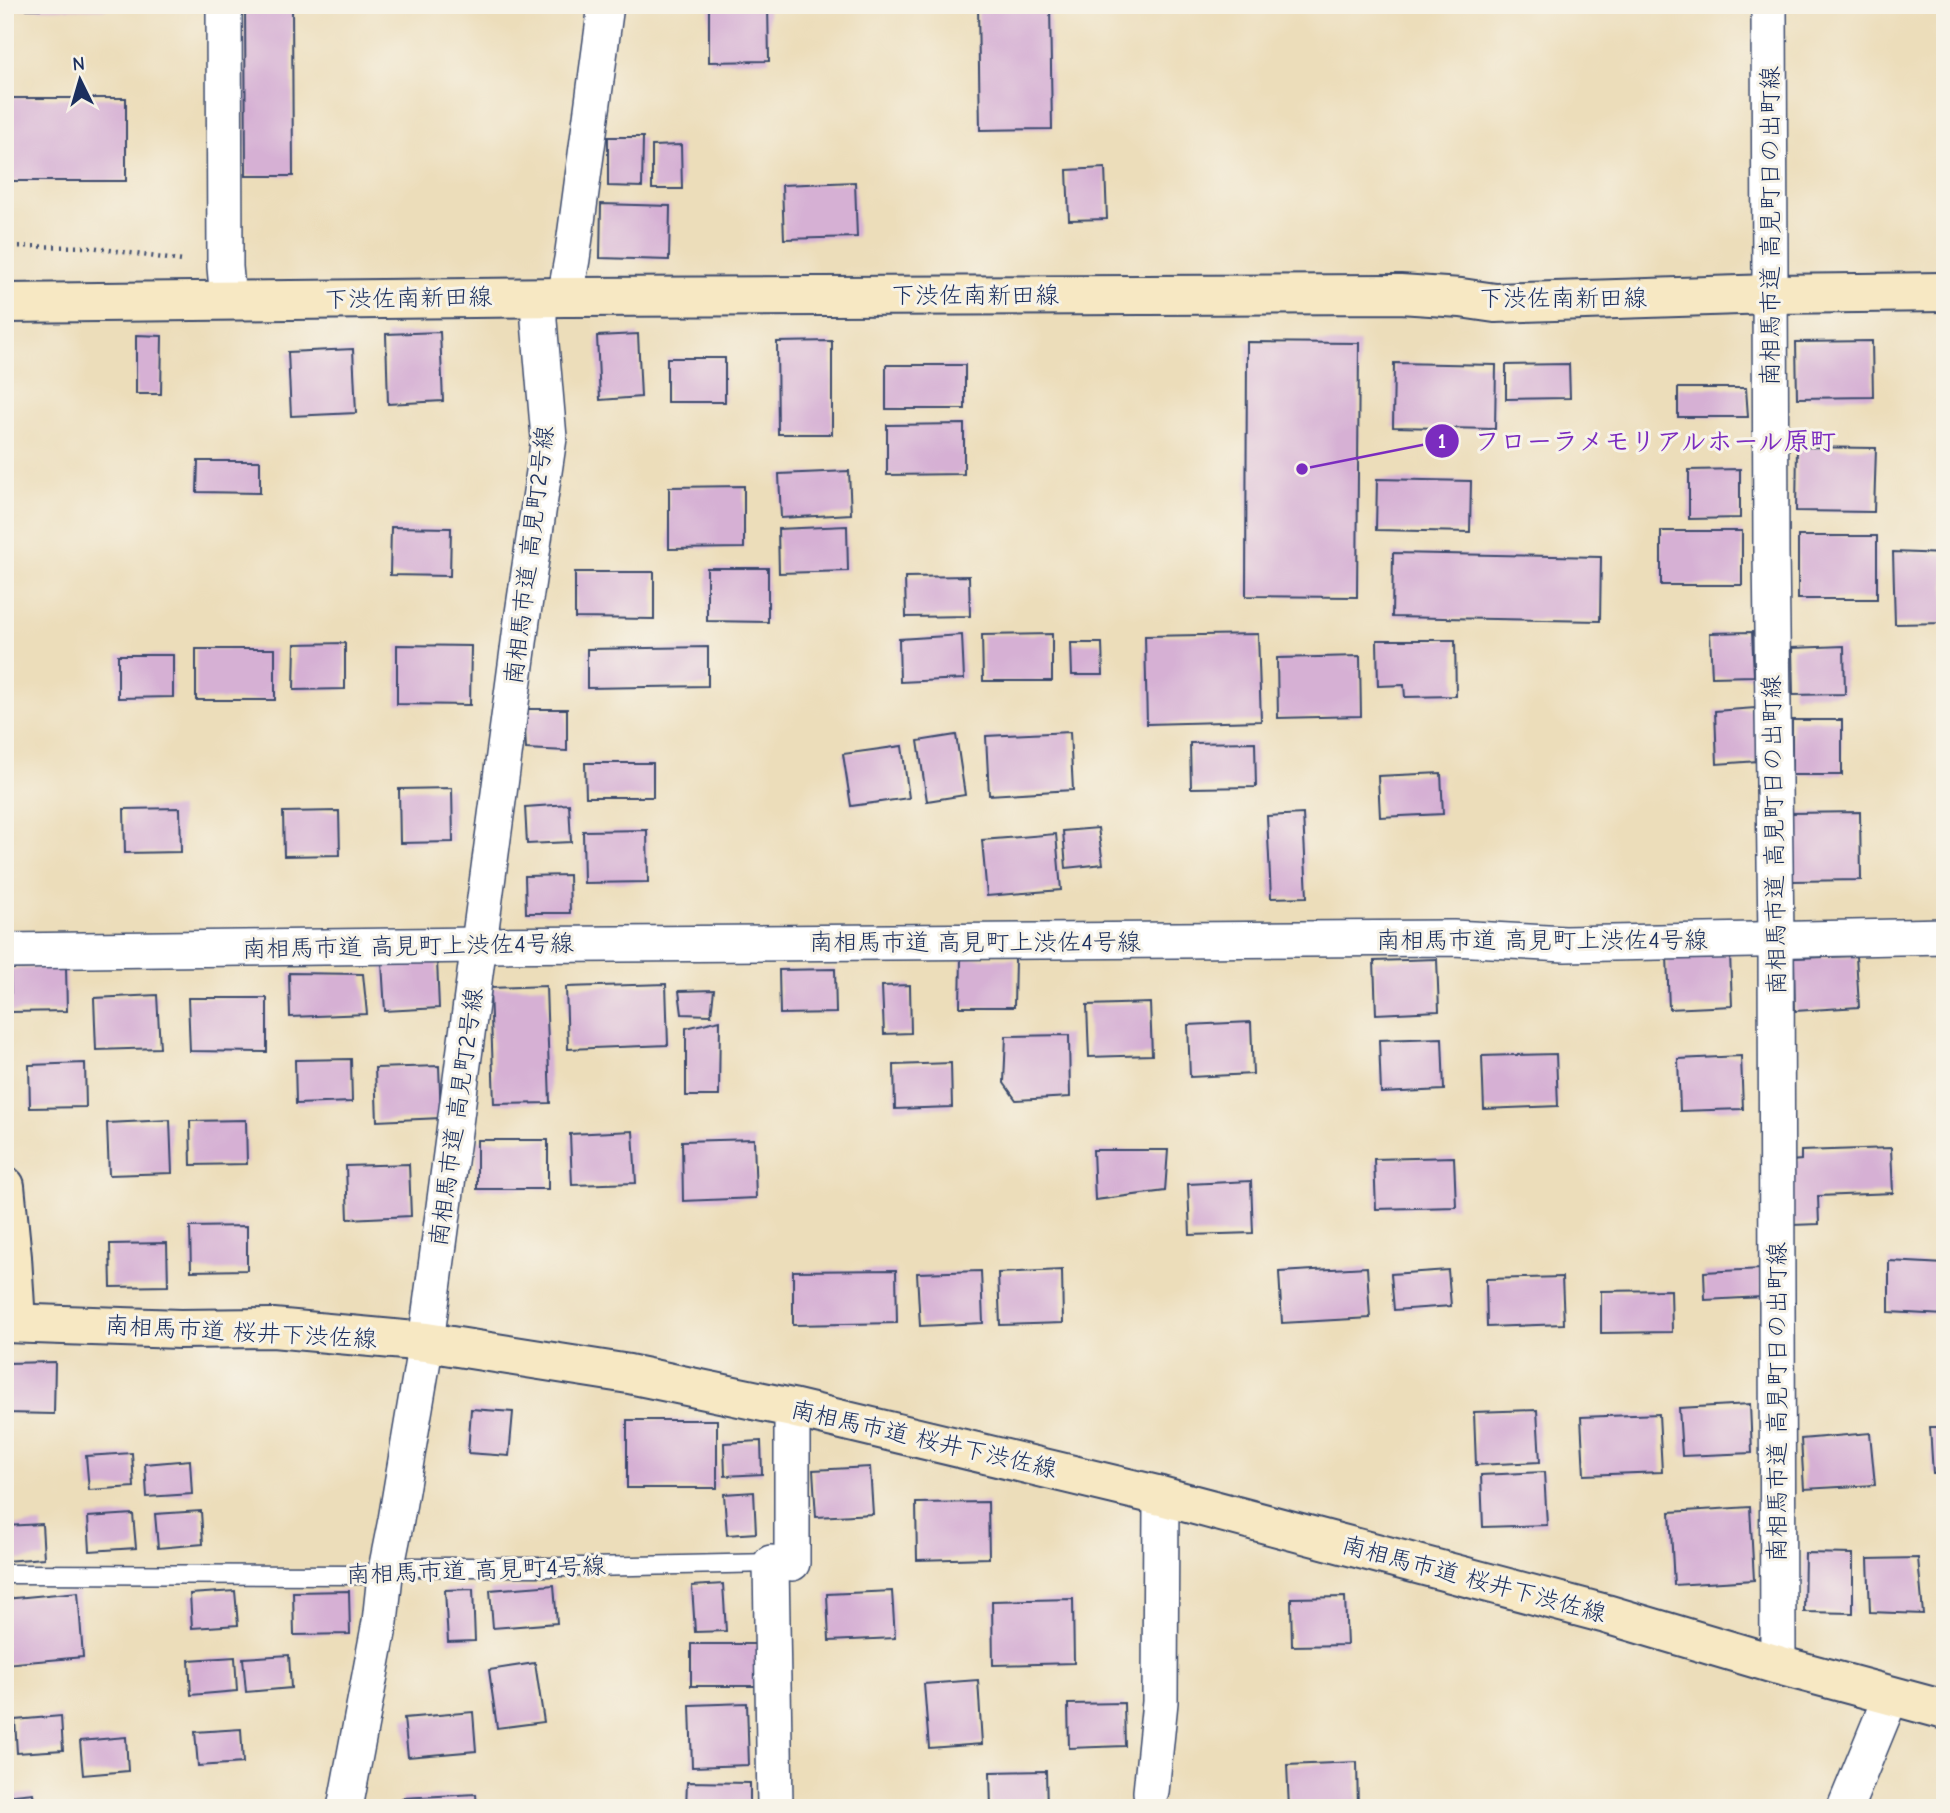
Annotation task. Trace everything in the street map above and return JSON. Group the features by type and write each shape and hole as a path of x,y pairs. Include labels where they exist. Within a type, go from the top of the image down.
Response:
{"street":[{"path":"225,5 225,267 228,300"},
{"name":"南相馬市道 高見町2号線","path":"345,1808 380,1622 385,1575 426,1342 522,620 549,438 539,321 572,258 606,5"},
{"name":"南相馬市道 高見町日の出町線","path":"1769,5 1778,1665"},
{"name":"下渋佐南新田線","path":"5,303 552,297 1400,294 1495,303 1771,293 1945,292"},
{"name":"南相馬市道 高見町上渋佐4号線","path":"5,951 1453,938 1565,944 1945,936"},
{"name":"南相馬市道 桜井下渋佐線","path":"5,1186 12,1257 11,1323 180,1329 273,1328 426,1342 629,1374 793,1408 1161,1496 1606,1614 1778,1665 1945,1710"},
{"path":"775,1805 782,1563 793,1408"},
{"path":"1151,1792 1160,1702 1161,1496"},
{"path":"1845,1808 1891,1696"}],"lane":[{"name":"南相馬市道 高見町4号線","path":"5,1574 385,1575 401,1567 782,1563"}],"path":[{"path":"5,246 91,247 193,263"}],"building":[{"path":"5,5 107,5 107,9 5,9"},
{"path":"245,5 292,5 293,176 246,176"},
{"path":"709,5 768,5 769,61 709,62"},
{"path":"978,5 1050,5 1052,129 980,130"},
{"path":"5,98 126,98 126,181 5,181"},
{"path":"608,137 643,137 642,187 608,186"},
{"path":"681,145 682,189 652,189 652,146"},
{"path":"1105,168 1107,219 1069,220 1067,170"},
{"path":"855,182 857,237 784,239 782,185"},
{"path":"601,204 670,206 669,260 600,258"},
{"path":"440,332 443,401 388,404 386,334"},
{"path":"638,334 641,397 600,400 597,336"},
{"path":"136,335 162,336 161,394 136,394"},
{"path":"832,341 832,434 778,434 777,342"},
{"path":"1872,341 1873,397 1797,398 1796,342"},
{"path":"1247,342 1359,343 1357,597 1246,596"},
{"path":"353,349 356,413 291,416 288,352"},
{"path":"667,358 725,358 725,402 667,402"},
{"path":"1394,363 1496,365 1495,429 1393,427"},
{"path":"1569,364 1570,398 1506,399 1506,365"},
{"path":"886,365 965,365 965,409 886,409"},
{"path":"1678,388 1746,388 1748,417 1678,417"},
{"path":"964,424 964,474 887,475 887,425"},
{"path":"1797,447 1876,448 1874,512 1796,511"},
{"path":"198,461 260,461 260,493 197,492"},
{"path":"1740,469 1740,518 1689,519 1689,470"},
{"path":"849,471 851,514 781,518 779,474"},
{"path":"1377,479 1471,481 1470,532 1376,530"},
{"path":"744,486 744,548 669,549 669,487"},
{"path":"847,526 848,571 779,573 778,529"},
{"path":"391,527 451,528 450,576 390,575"},
{"path":"1661,531 1742,531 1742,585 1661,585"},
{"path":"1798,536 1877,536 1877,599 1798,599"},
{"path":"1893,552 1945,554 1945,623 1895,624"},
{"path":"1393,553 1601,557 1600,621 1392,617"},
{"path":"707,568 768,568 768,622 707,621"},
{"path":"575,572 654,572 654,619 575,618"},
{"path":"969,576 970,616 906,617 905,577"},
{"path":"1752,632 1754,676 1712,677 1710,633"},
{"path":"1052,634 1052,681 983,681 982,635"},
{"path":"1258,634 1261,721 1147,724 1145,636"},
{"path":"962,635 964,679 900,682 899,639"},
{"path":"1377,640 1455,640 1456,696 1405,697 1404,685 1378,686"},
{"path":"345,643 345,689 294,690 295,644"},
{"path":"1071,643 1102,643 1103,675 1072,675"},
{"path":"397,645 471,646 470,705 397,704"},
{"path":"1844,646 1845,694 1793,695 1792,648"},
{"path":"708,647 708,686 587,688 587,649"},
{"path":"196,649 275,649 275,700 196,700"},
{"path":"118,655 173,655 173,697 118,698"},
{"path":"1360,656 1361,716 1278,718 1277,658"},
{"path":"1755,708 1758,761 1717,764 1715,711"},
{"path":"524,709 567,709 567,751 526,749"},
{"path":"1792,720 1842,720 1842,775 1792,775"},
{"path":"1070,732 1073,790 989,795 986,736"},
{"path":"956,735 965,795 927,801 918,741"},
{"path":"1255,742 1256,787 1191,788 1190,743"},
{"path":"902,746 909,798 851,806 843,754"},
{"path":"585,763 653,763 653,797 586,797"},
{"path":"1441,773 1443,814 1380,817 1378,776"},
{"path":"452,788 453,842 400,843 399,789"},
{"path":"569,804 571,842 527,844 525,807"},
{"path":"180,808 181,852 125,853 124,809"},
{"path":"339,811 340,855 284,856 283,812"},
{"path":"1860,812 1861,880 1792,881 1791,813"},
{"path":"1303,814 1307,897 1271,898 1267,816"},
{"path":"1098,828 1103,864 1066,868 1063,831"},
{"path":"647,830 648,882 584,883 583,831"},
{"path":"1056,834 1061,890 987,896 982,840"},
{"path":"569,875 570,913 526,913 525,876"},
{"path":"1730,954 1732,1006 1669,1009 1667,956"},
{"path":"1856,956 1859,1007 1795,1011 1794,958"},
{"path":"961,958 1015,959 1014,1007 960,1007"},
{"path":"1437,959 1439,1011 1376,1014 1374,961"},
{"path":"437,960 439,1008 385,1011 382,963"},
{"path":"66,967 67,1011 11,1012 10,969"},
{"path":"835,969 836,1013 780,1014 779,970"},
{"path":"289,973 363,974 367,1014 290,1017"},
{"path":"666,984 668,1045 568,1049 566,987"},
{"path":"910,985 911,1033 884,1034 882,986"},
{"path":"546,986 550,1103 494,1104 490,988"},
{"path":"714,990 711,1015 682,1014 679,991"},
{"path":"157,995 160,1048 96,1050 94,998"},
{"path":"188,998 267,998 267,1052 190,1051"},
{"path":"1150,1003 1152,1055 1089,1057 1087,1005"},
{"path":"720,1020 719,1096 686,1096 686,1028"},
{"path":"1251,1022 1253,1074 1190,1077 1188,1025"},
{"path":"1069,1035 1070,1097 1016,1100 1004,1083 1006,1036"},
{"path":"1442,1038 1444,1090 1381,1093 1379,1040"},
{"path":"1556,1054 1558,1106 1484,1109 1482,1056"},
{"path":"1741,1056 1743,1109 1680,1111 1678,1059"},
{"path":"351,1059 352,1102 296,1104 295,1060"},
{"path":"85,1063 86,1107 30,1108 29,1065"},
{"path":"951,1063 952,1107 895,1109 894,1065"},
{"path":"439,1066 441,1118 377,1121 375,1068"},
{"path":"170,1120 172,1173 109,1175 107,1123"},
{"path":"246,1120 247,1164 191,1165 190,1121"},
{"path":"633,1131 636,1183 572,1185 570,1134"},
{"path":"754,1139 756,1198 683,1201 682,1141"},
{"path":"477,1140 548,1140 548,1189 477,1189"},
{"path":"1891,1148 1893,1193 1818,1196 1819,1224 1792,1225 1791,1161 1801,1160 1801,1151"},
{"path":"1093,1150 1168,1150 1165,1191 1095,1200"},
{"path":"1454,1157 1456,1207 1376,1209 1374,1159"},
{"path":"409,1164 411,1216 348,1219 346,1166"},
{"path":"1251,1181 1253,1233 1190,1235 1188,1184"},
{"path":"247,1226 247,1270 191,1271 190,1227"},
{"path":"167,1243 168,1286 111,1287 110,1244"},
{"path":"1889,1261 1945,1264 1945,1315 1889,1312"},
{"path":"1367,1267 1370,1318 1282,1323 1279,1272"},
{"path":"1761,1269 1762,1297 1705,1300 1704,1272"},
{"path":"896,1270 897,1323 793,1325 793,1271"},
{"path":"1062,1270 1063,1323 1000,1325 998,1273"},
{"path":"1448,1270 1451,1306 1394,1310 1391,1274"},
{"path":"981,1271 983,1323 920,1326 917,1273"},
{"path":"1562,1277 1564,1324 1487,1327 1486,1279"},
{"path":"1671,1290 1672,1332 1601,1333 1601,1291"},
{"path":"55,1362 54,1414 5,1413 5,1363"},
{"path":"1750,1404 1752,1453 1682,1456 1679,1408"},
{"path":"471,1409 513,1412 509,1456 468,1453"},
{"path":"1537,1410 1540,1462 1476,1465 1474,1412"},
{"path":"1659,1414 1662,1472 1584,1475 1581,1417"},
{"path":"627,1420 717,1420 717,1488 627,1488"},
{"path":"1930,1427 1945,1427 1945,1474 1933,1474"},
{"path":"1870,1433 1875,1485 1804,1489 1801,1439"},
{"path":"761,1441 762,1474 725,1476 724,1443"},
{"path":"132,1453 134,1487 89,1490 86,1456"},
{"path":"190,1460 192,1494 147,1497 145,1464"},
{"path":"870,1467 873,1514 816,1517 813,1470"},
{"path":"1544,1472 1547,1525 1483,1527 1481,1475"},
{"path":"754,1492 756,1533 727,1535 724,1494"},
{"path":"988,1502 989,1558 917,1560 916,1503"},
{"path":"1750,1507 1754,1580 1674,1585 1670,1512"},
{"path":"201,1511 203,1544 158,1548 155,1514"},
{"path":"133,1514 136,1548 90,1551 88,1517"},
{"path":"42,1524 44,1558 5,1561 5,1526"},
{"path":"1805,1553 1853,1554 1853,1613 1804,1612"},
{"path":"1918,1558 1923,1614 1870,1612 1868,1559"},
{"path":"723,1584 726,1631 695,1632 692,1586"},
{"path":"554,1585 557,1623 493,1628 490,1590"},
{"path":"473,1589 475,1641 448,1642 445,1590"},
{"path":"235,1591 238,1625 192,1628 190,1594"},
{"path":"349,1591 350,1634 294,1635 293,1592"},
{"path":"892,1591 895,1638 829,1641 827,1594"},
{"path":"78,1592 83,1657 5,1664 5,1599"},
{"path":"1345,1597 1347,1645 1292,1646 1291,1598"},
{"path":"1073,1599 1074,1663 993,1665 992,1601"},
{"path":"691,1644 758,1644 759,1686 691,1686"},
{"path":"289,1655 291,1688 246,1692 243,1658"},
{"path":"235,1657 237,1691 191,1695 189,1660"},
{"path":"535,1663 544,1722 497,1728 489,1670"},
{"path":"978,1680 982,1744 929,1748 924,1684"},
{"path":"747,1703 749,1765 692,1767 690,1705"},
{"path":"1124,1703 1125,1746 1069,1748 1068,1704"},
{"path":"473,1712 476,1751 408,1757 404,1718"},
{"path":"61,1716 63,1750 17,1753 15,1720"},
{"path":"241,1729 243,1763 198,1766 195,1732"},
{"path":"126,1737 128,1771 83,1775 80,1741"},
{"path":"1357,1762 1358,1808 1289,1808 1287,1765"},
{"path":"1046,1771 1047,1808 991,1808 990,1772"},
{"path":"687,1782 750,1783 750,1808 686,1808"},
{"path":"33,1793 35,1808 5,1808 5,1796"},
{"path":"476,1794 477,1808 403,1808 402,1798"}],"place":[{"name":"フローラメモリアルホール原町","path":"1302,469"}]}
